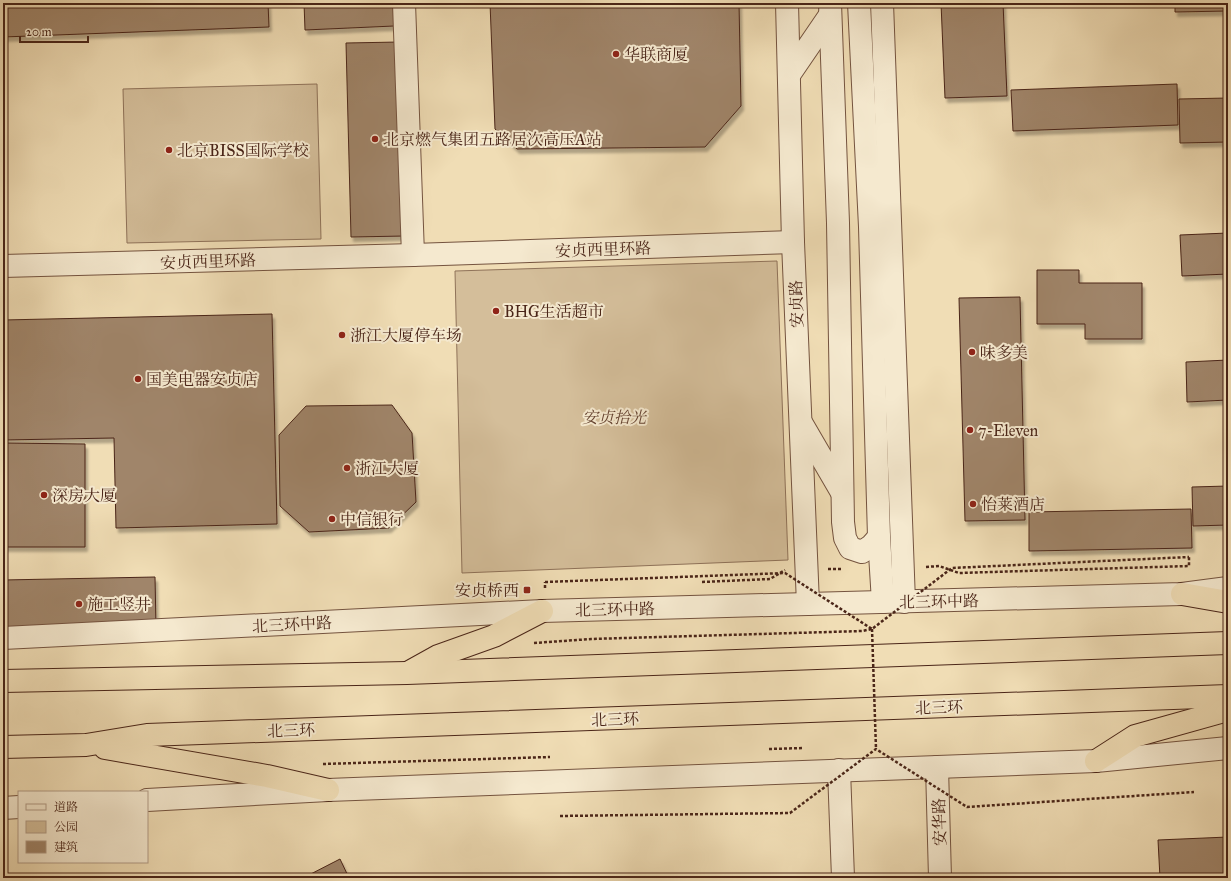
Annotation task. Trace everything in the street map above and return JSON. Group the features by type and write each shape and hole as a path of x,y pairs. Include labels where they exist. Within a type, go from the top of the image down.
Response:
{"highway":[{"path":"1182,594 1228,602"},
{"path":"407,673 438,656 494,636 542,611"},
{"path":"3,681 407,673 1228,643"},
{"name":"北三环","path":"3,747 86,745 147,735 1228,696"},
{"path":"1096,761 1136,736 1228,710"},
{"path":"86,745 266,776 328,790"}],"street":[{"path":"404,3 413,255"},
{"name":"安贞路","path":"787,3 793,242 808,604"},
{"path":"859,3 870,227 879,537 893,602"},
{"path":"881,4 893,602"},
{"path":"789,75 830,9"},
{"path":"830,9 838,223 843,522 845,538 850,548 862,552 871,546 879,537"},
{"name":"安贞西里环路","path":"3,266 413,255 793,242"},
{"path":"801,421 842,494"},
{"name":"北三环中路","path":"3,638 542,611 1182,594 1228,588"},
{"path":"148,800 328,790 1096,761 1228,748"},
{"name":"安华路","path":"937,767 940,878"},
{"path":"839,770 843,878"},
{"path":"3,808 18,807"}],"path":[{"path":"534,643 591,638 862,631 872,629 952,568 1189,557"},
{"path":"545,582 785,573 872,629"},
{"path":"872,629 876,749"},
{"path":"765,749 788,747"},
{"path":"876,749 967,807 1194,792"},
{"path":"560,816 790,813 876,749"},
{"path":"322,764 552,757"}],"green space":[{"path":"317,84 321,239 127,243 123,89"},
{"name":"安贞拾光","path":"777,261 788,560 462,573 455,271"}],"building":[{"path":"3,3 268,3 269,27 3,37"},
{"path":"304,3 394,3 394,26 305,30"},
{"name":"华联商厦","path":"490,3 739,3 741,106 705,147 517,149 495,129"},
{"path":"941,3 1003,3 1007,96 945,98"},
{"path":"1175,3 1228,3 1228,11 1175,12"},
{"name":"北京燃气集团五路居次高压A站","path":"399,42 405,236 351,237 346,43"},
{"path":"1177,84 1178,125 1013,131 1011,90"},
{"path":"1228,98 1228,142 1180,143 1179,99"},
{"path":"1228,233 1228,274 1182,276 1180,235"},
{"path":"1037,270 1079,270 1079,283 1142,283 1142,339 1085,339 1085,324 1037,324"},
{"path":"1020,297 1025,520 965,521 959,298"},
{"name":"国美电器安贞店","path":"272,314 277,524 116,528 114,438 3,440 3,320"},
{"path":"1228,360 1228,400 1187,402 1186,362"},
{"name":"浙江大厦","path":"392,405 412,433 416,502 389,528 309,532 280,506 279,435 306,406"},
{"name":"深房大厦","path":"3,443 85,444 85,547 3,547"},
{"path":"1228,486 1228,525 1193,526 1192,487"},
{"path":"1191,509 1192,548 1029,551 1029,512"},
{"name":"施工竖井","path":"155,577 156,627 3,632 3,580"},
{"path":"1228,837 1228,875 1160,878 1158,840"},
{"path":"340,859 349,878 303,878"}],"place":[{"name":"华联商厦","path":"616,54"},
{"name":"北京燃气集团五路居次高压A站","path":"375,139"},
{"name":"北京BISS国际学校","path":"169,150"},
{"name":"BHG生活超市","path":"496,311"},
{"name":"浙江大厦停车场","path":"342,335"},
{"name":"味多美","path":"972,352"},
{"name":"国美电器安贞店","path":"138,379"},
{"name":"7-Eleven","path":"970,430"},
{"name":"浙江大厦","path":"347,468"},
{"name":"深房大厦","path":"44,495"},
{"name":"怡莱酒店","path":"973,504"},
{"name":"中信银行","path":"332,519"},
{"name":"安贞桥西","path":"527,590"},
{"name":"施工竖井","path":"79,604"}]}
